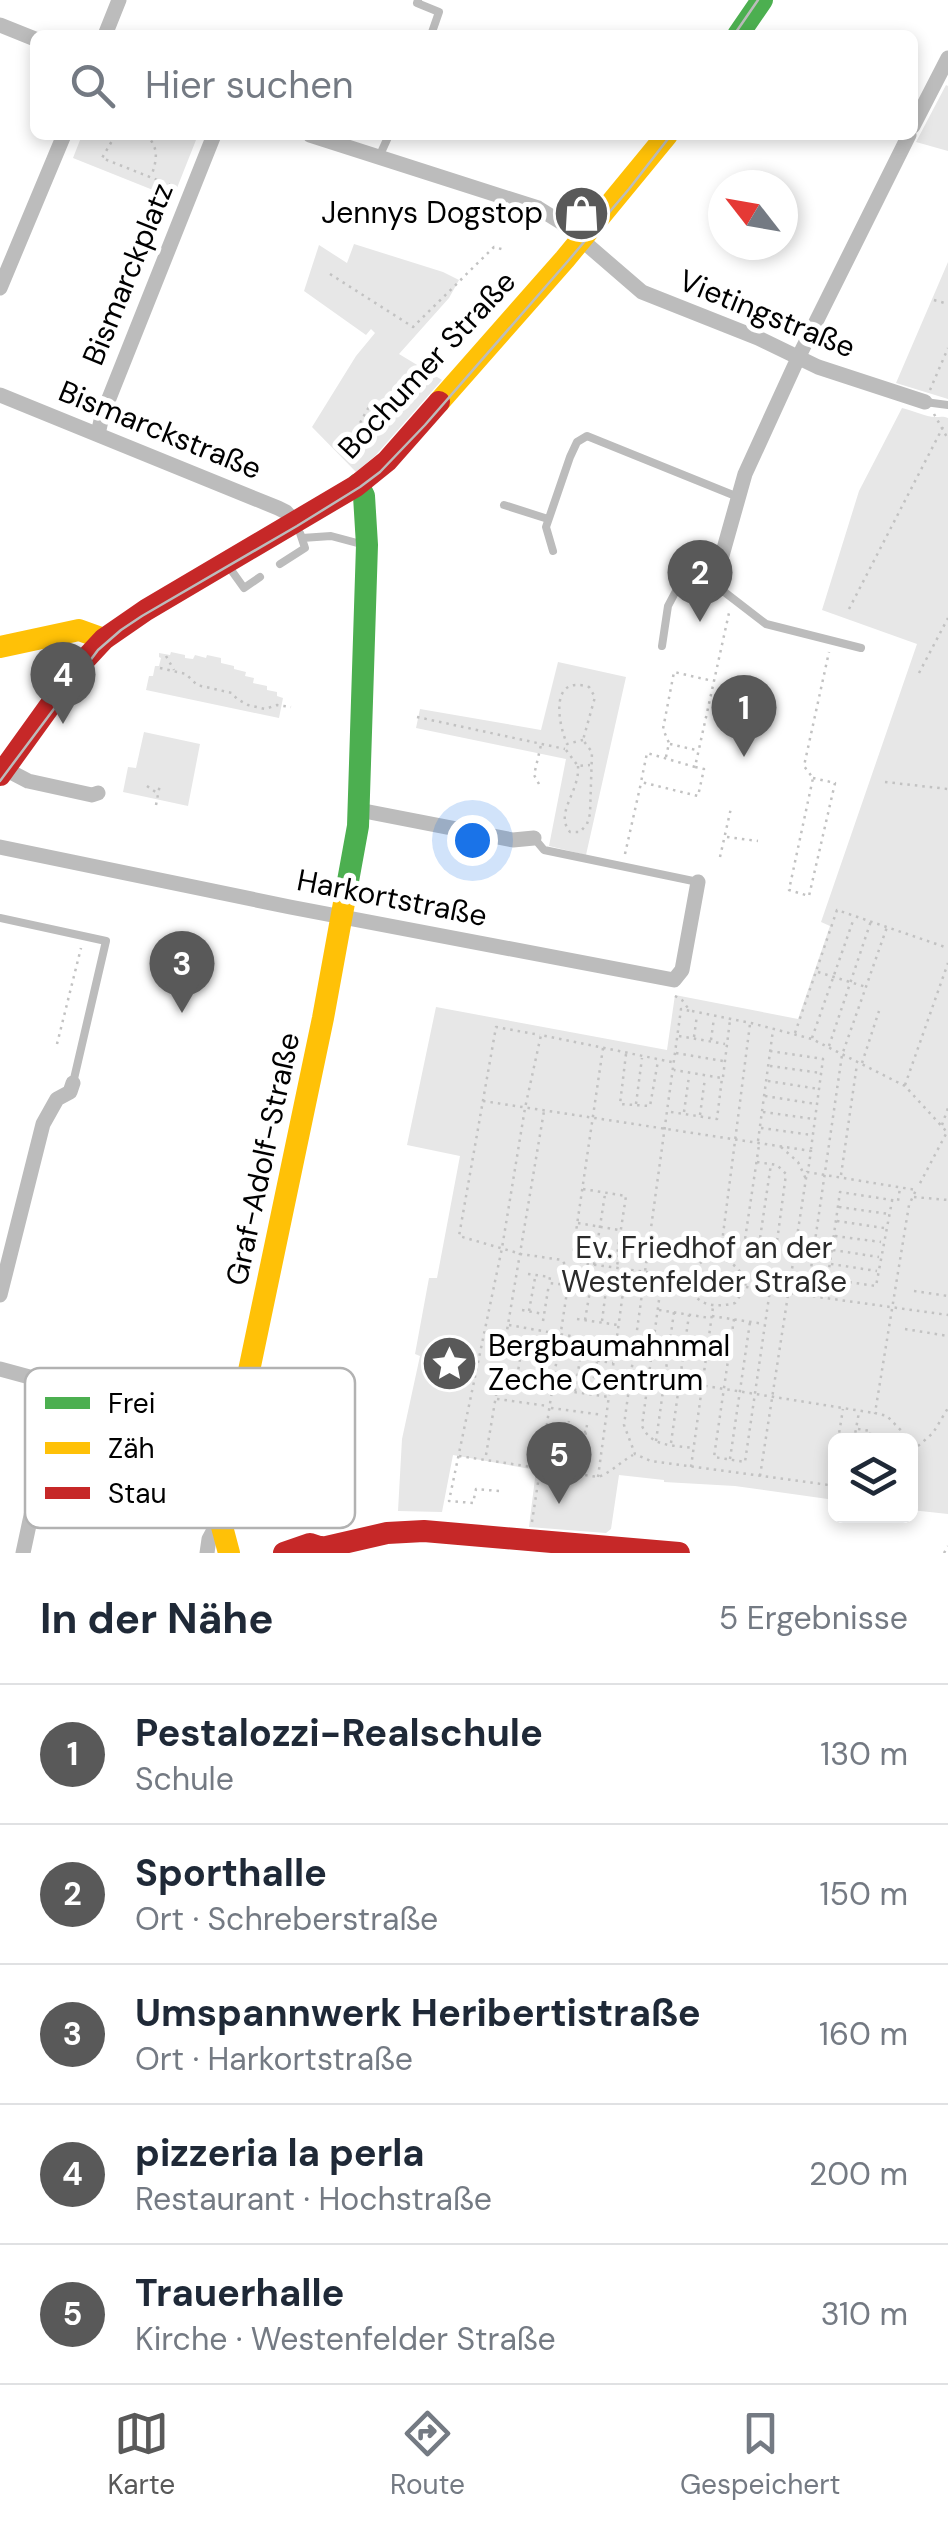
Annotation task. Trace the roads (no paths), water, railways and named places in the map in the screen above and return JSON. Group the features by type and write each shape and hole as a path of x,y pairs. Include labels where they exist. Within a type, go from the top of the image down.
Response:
{"street":[{"path":"107,30 119,0"},
{"path":"741,30 762,0"},
{"path":"0,26 30,37"},
{"path":"918,116 948,58"},
{"path":"0,288 62,140"},
{"name":"Bismarckplatz","path":"98,434 212,140"},
{"name":"Vietingstraße","path":"326,140 538,208 562,222 642,292 818,367 925,402"},
{"name":"Bochumer Straße","path":"2,772 97,647 146,610 227,563 299,530 402,446 664,140"},
{"path":"714,584 751,461 907,140"},
{"name":"Bismarckstraße","path":"0,395 278,508 286,512 299,530"},
{"name":"Graf-Adolf-Straße","path":"250,1368 342,916 359,810 367,545 364,480"},
{"path":"0,646 79,630 97,647"},
{"path":"2,772 28,781 98,793"},
{"path":"359,810 513,840 534,838"},
{"name":"Harkortstraße","path":"0,847 674,980 682,970 698,882"},
{"path":"0,1296 43,1124 56,1099 70,1092 73,1083"},
{"path":"0,1369 25,1376"},
{"path":"22,1553 28,1528"},
{"name":"Graf-Adolf-Straße","path":"207,1553 215,1528"},
{"name":"Graf-Adolf-Straße","path":"222,1528 229,1553"},
{"path":"284,1553 310,1544 320,1550 388,1532 424,1531 678,1553"}],"lane":[{"path":"414,1 439,12 433,30"},
{"path":"380,157 387,140"},
{"name":"Vietingstraße","path":"925,402 948,404"},
{"path":"553,551 546,527 548,519 577,442 587,436 738,497"},
{"path":"504,505 548,519"},
{"path":"280,564 304,548 299,530 367,545"},
{"path":"227,563 244,588 260,577"},
{"path":"662,646 665,618 677,589 689,581 714,584 766,624 861,648"},
{"path":"534,838 544,850 698,882"},
{"path":"0,918 106,941 73,1083"}],"tram line":[{"path":"737,30 758,0"},
{"path":"0,781 98,650 121,630 380,472 568,261 667,140"}],"place":[{"name":"Jennys Dogstop","path":"582,213"},
{"name":"Sporthalle","path":"700,622"},
{"name":"pizzeria la perla","path":"63,724"},
{"name":"Pestalozzi-Realschule","path":"744,757"},
{"name":"Umspannwerk Heribertistraße","path":"182,1013"},
{"name":"Bergbaumahnmal Zeche Centrum","path":"449,1363"},
{"name":"Trauerhalle","path":"559,1504"}],"park label":[{"name":"Ev. Friedhof an der Westenfelder Straße","path":"704,1265"}]}
